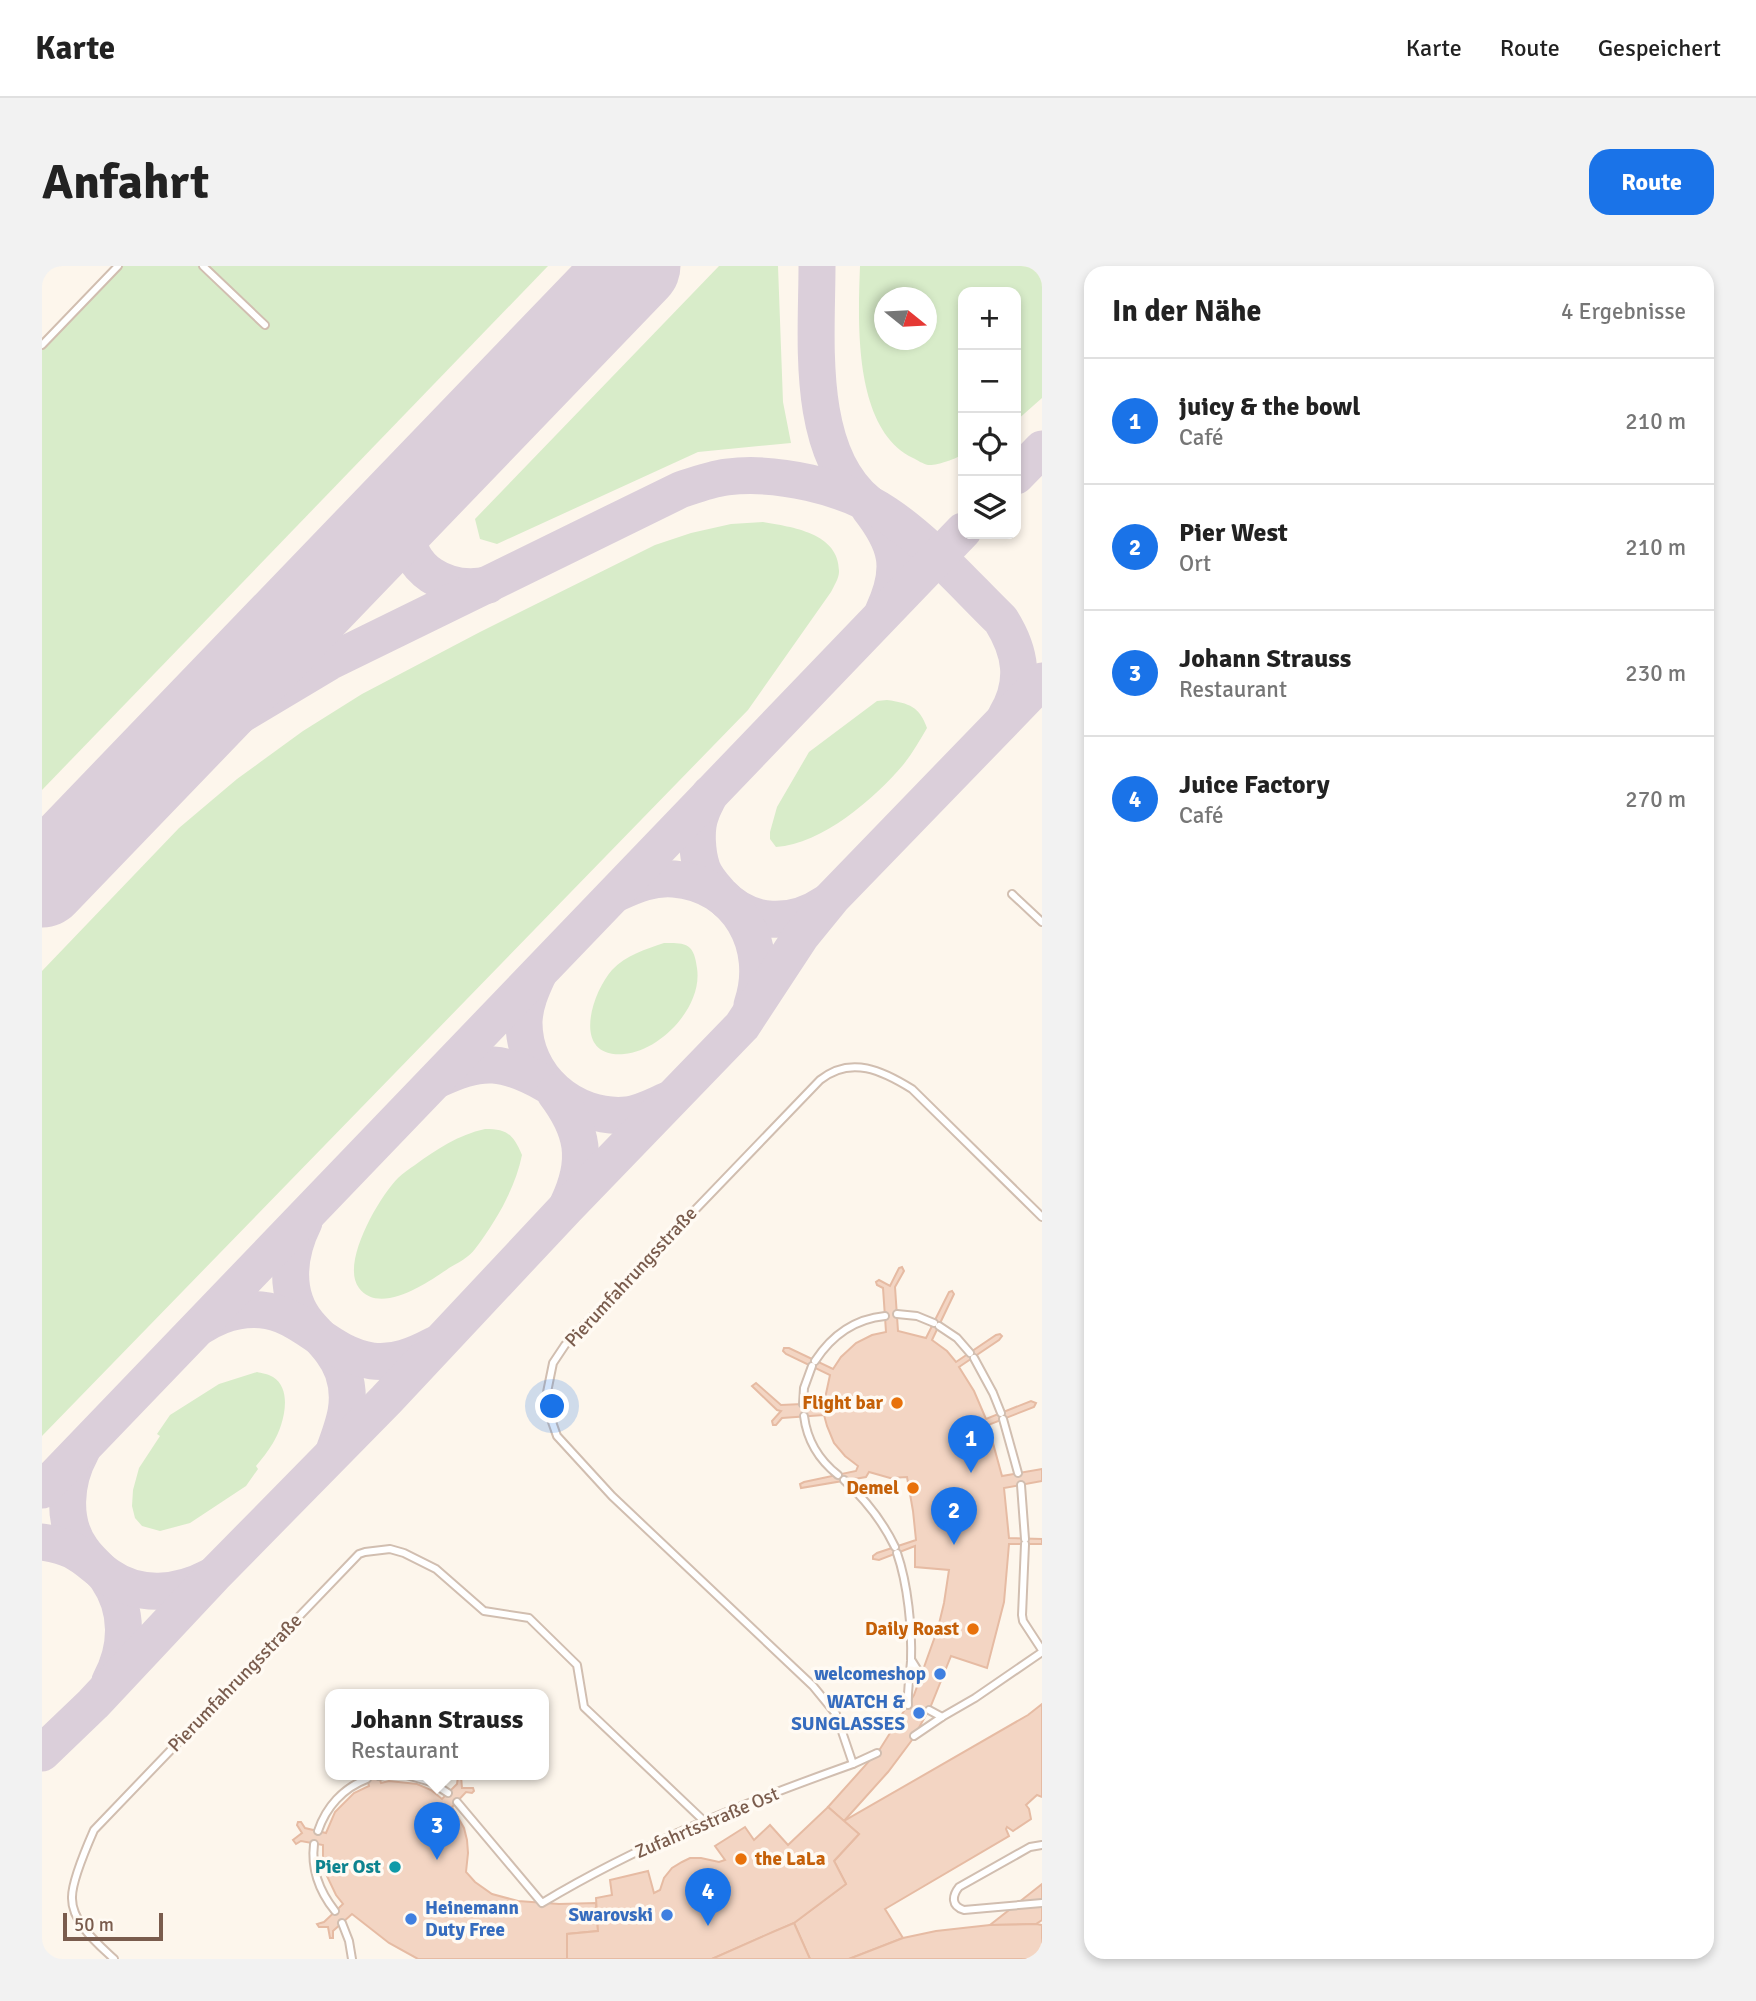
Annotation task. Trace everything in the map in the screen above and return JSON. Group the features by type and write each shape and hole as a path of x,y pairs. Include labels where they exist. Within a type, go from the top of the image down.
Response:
{"lane":[{"path":"42,345 118,266"},
{"path":"203,266 265,325"},
{"path":"1012,894 1042,922"},
{"name":"Pierumfahrungsstraße","path":"853,1764 836,1714 813,1686 612,1496 557,1436 545,1402 553,1363 565,1345 820,1080 836,1070 854,1066 875,1070 912,1089 1042,1217"},
{"path":"897,1314 918,1316 936,1324 957,1338 972,1355 1002,1416 1018,1473"},
{"path":"803,1404 804,1388 813,1363 825,1345 854,1323 885,1316"},
{"path":"804,1416 813,1447 822,1460 877,1513 896,1550 905,1576 908,1597 911,1659 908,1705"},
{"path":"914,1736 1042,1651 1022,1615 1025,1541 1021,1485"},
{"name":"Pierumfahrungsstraße","path":"114,1959 83,1927 75,1913 72,1897 81,1861 94,1830 359,1554 365,1552 390,1549 404,1553 436,1569 484,1611 529,1618 578,1665 584,1707 704,1821"},
{"path":"911,1659 922,1677"},
{"path":"929,1710 942,1717"},
{"name":"Zufahrtsstraße Ost","path":"457,1802 542,1903 604,1868 704,1821 877,1753"},
{"path":"318,1831 325,1815 340,1796 365,1780"},
{"path":"427,1780 448,1793"},
{"path":"314,1844 316,1874 324,1897 335,1911"},
{"path":"1042,1846 1030,1847 959,1887 954,1894 957,1908 964,1910 1042,1903"},
{"path":"342,1923 352,1959"}],"green space":[{"path":"121,266 548,266 42,790 42,348"},
{"path":"719,266 778,266 783,402 791,443 698,452 497,544 480,539 475,519"},
{"path":"860,266 1042,266 1042,398 1021,417 1021,287 958,287 958,457 932,465 924,464 893,444 879,424 869,399 863,372 859,316"},
{"path":"763,522 787,526 823,540 832,548 839,572 831,592 748,710 42,1436 42,971 179,828 237,779 303,731 362,694 655,545 731,524"},
{"path":"887,700 913,707 921,715 927,728 906,761 877,792 846,818 811,838 776,847 770,839 770,832 777,807 809,752 877,701"},
{"path":"664,943 685,945 694,955 697,982 686,1011 677,1024 652,1045 624,1054 607,1053 597,1046 591,1036 590,1022 604,981 624,960"},
{"path":"485,1129 508,1134 516,1142 522,1155 510,1192 483,1238 467,1257 417,1288 391,1298 368,1296 359,1288 354,1277 354,1263 364,1231 390,1187 431,1153 457,1139"},
{"path":"257,1372 271,1376 279,1383 285,1399 285,1409 277,1436 246,1486 190,1523 160,1531 142,1526 135,1518 132,1506 133,1490 139,1468 170,1415 219,1384"}],"building":[{"path":"902,1267 904,1271 895,1287 898,1331 926,1338 949,1292 952,1291 954,1294 932,1340 956,1362 996,1335 1002,1336 959,1367 974,1391 986,1419 1031,1401 1036,1403 1034,1407 988,1425 1002,1476 1042,1469 1042,1481 1004,1488 1009,1538 1042,1539 1042,1544 1009,1544 1004,1602 987,1668 951,1656 930,1708 912,1740 888,1772 844,1821 828,1807 880,1749 914,1695 938,1628 949,1570 915,1567 915,1546 879,1560 873,1559 877,1553 916,1540 907,1477 890,1478 869,1472 866,1477 801,1488 800,1484 804,1482 856,1471 858,1466 834,1443 824,1415 782,1418 773,1425 772,1421 781,1411 752,1386 756,1383 781,1405 824,1403 830,1375 786,1354 784,1348 833,1369 856,1343 886,1332 883,1288 876,1282 879,1280 890,1286"},
{"path":"1042,1704 1042,1797 1037,1795 1026,1805 1031,1819 1013,1831 1007,1827 1009,1836 885,1909 903,1938 849,1959 810,1959 794,1923 846,1884 834,1861 859,1834 844,1821 1028,1715"},
{"name":"Pier Ost","path":"368,1780 417,1784 442,1799 458,1780 461,1780 462,1788 473,1788 474,1791 466,1792 452,1807 464,1828 467,1840 466,1872 475,1882 492,1894 518,1901 596,1903 598,1931 567,1934 567,1959 418,1959 389,1943 352,1914 333,1931 333,1938 330,1938 328,1927 319,1927 317,1924 324,1922 343,1904 325,1872 323,1845 301,1841 296,1844 293,1840 302,1833 298,1822 305,1828 326,1833 335,1812 354,1793 369,1786"},
{"path":"828,1807 859,1834 834,1861 846,1884 794,1923 712,1959 567,1959 567,1934 598,1931 596,1898 612,1895 610,1880 648,1871 654,1893 660,1890 664,1878 672,1868 690,1858 719,1862 725,1860 715,1846 745,1827 754,1840 770,1825 788,1845"},
{"path":"1042,1884 1042,1920 1036,1924 990,1925"},
{"path":"794,1923 810,1959 712,1959 775,1931"},
{"path":"990,1925 1042,1925 1042,1959 849,1959 903,1938 936,1931"}],"taxiway":[{"path":"817,266 817,360 824,425 833,455 848,481 868,503"},
{"path":"1021,471 1042,449"},
{"path":"79,843 158,775 242,714 329,662 680,490 727,477 767,476 831,488 869,504 917,537 1001,620 1008,632 1017,655 1018,679 1006,716"},
{"path":"428,481 414,501 407,518 408,541 413,555 431,575 444,582 473,587 488,585"},
{"path":"869,508 886,534 894,558 893,583 883,612"},
{"path":"42,1490 958,536"},
{"path":"42,1753 93,1704 214,1575 386,1400 742,1026 801,936 832,898 1042,681"},
{"path":"710,794 699,820 698,848 704,872 721,895 745,913 772,919 799,916 826,903"},
{"path":"617,893 651,880 674,879 697,883 732,906 753,941 757,983 752,1005"},
{"path":"538,975 526,1009 526,1041 532,1060 555,1091 570,1102 607,1115 632,1114 668,1100"},
{"path":"439,1079 468,1068 493,1065 518,1071 546,1084"},
{"path":"555,1093 572,1120 580,1146 579,1173 568,1204"},
{"path":"304,1222 292,1260 295,1300 308,1324 336,1358 346,1383 346,1412 334,1451"},
{"path":"203,1325 238,1311 277,1313 337,1348 372,1361 404,1358 434,1345"},
{"path":"81,1452 71,1476 68,1514 75,1539 107,1578 119,1603 124,1629 123,1642 110,1681"},
{"path":"42,1542 71,1550 108,1576 133,1588 172,1590 210,1577"}],"runway":[{"path":"42,882 635,266"}],"place":[{"name":"Flight bar","path":"897,1403"},
{"name":"juicy & the bowl","path":"971,1473"},
{"name":"Demel","path":"913,1488"},
{"name":"Pier West","path":"954,1545"},
{"name":"Daily Roast","path":"973,1629"},
{"name":"welcomeshop","path":"940,1674"},
{"name":"WATCH & SUNGLASSES","path":"919,1713"},
{"name":"the LaLa","path":"741,1859"},
{"name":"Johann Strauss","path":"437,1860"},
{"name":"Pier Ost","path":"395,1867"},
{"name":"Swarovski","path":"667,1915"},
{"name":"Heinemann Duty Free","path":"411,1919"},
{"name":"Juice Factory","path":"708,1926"}]}
